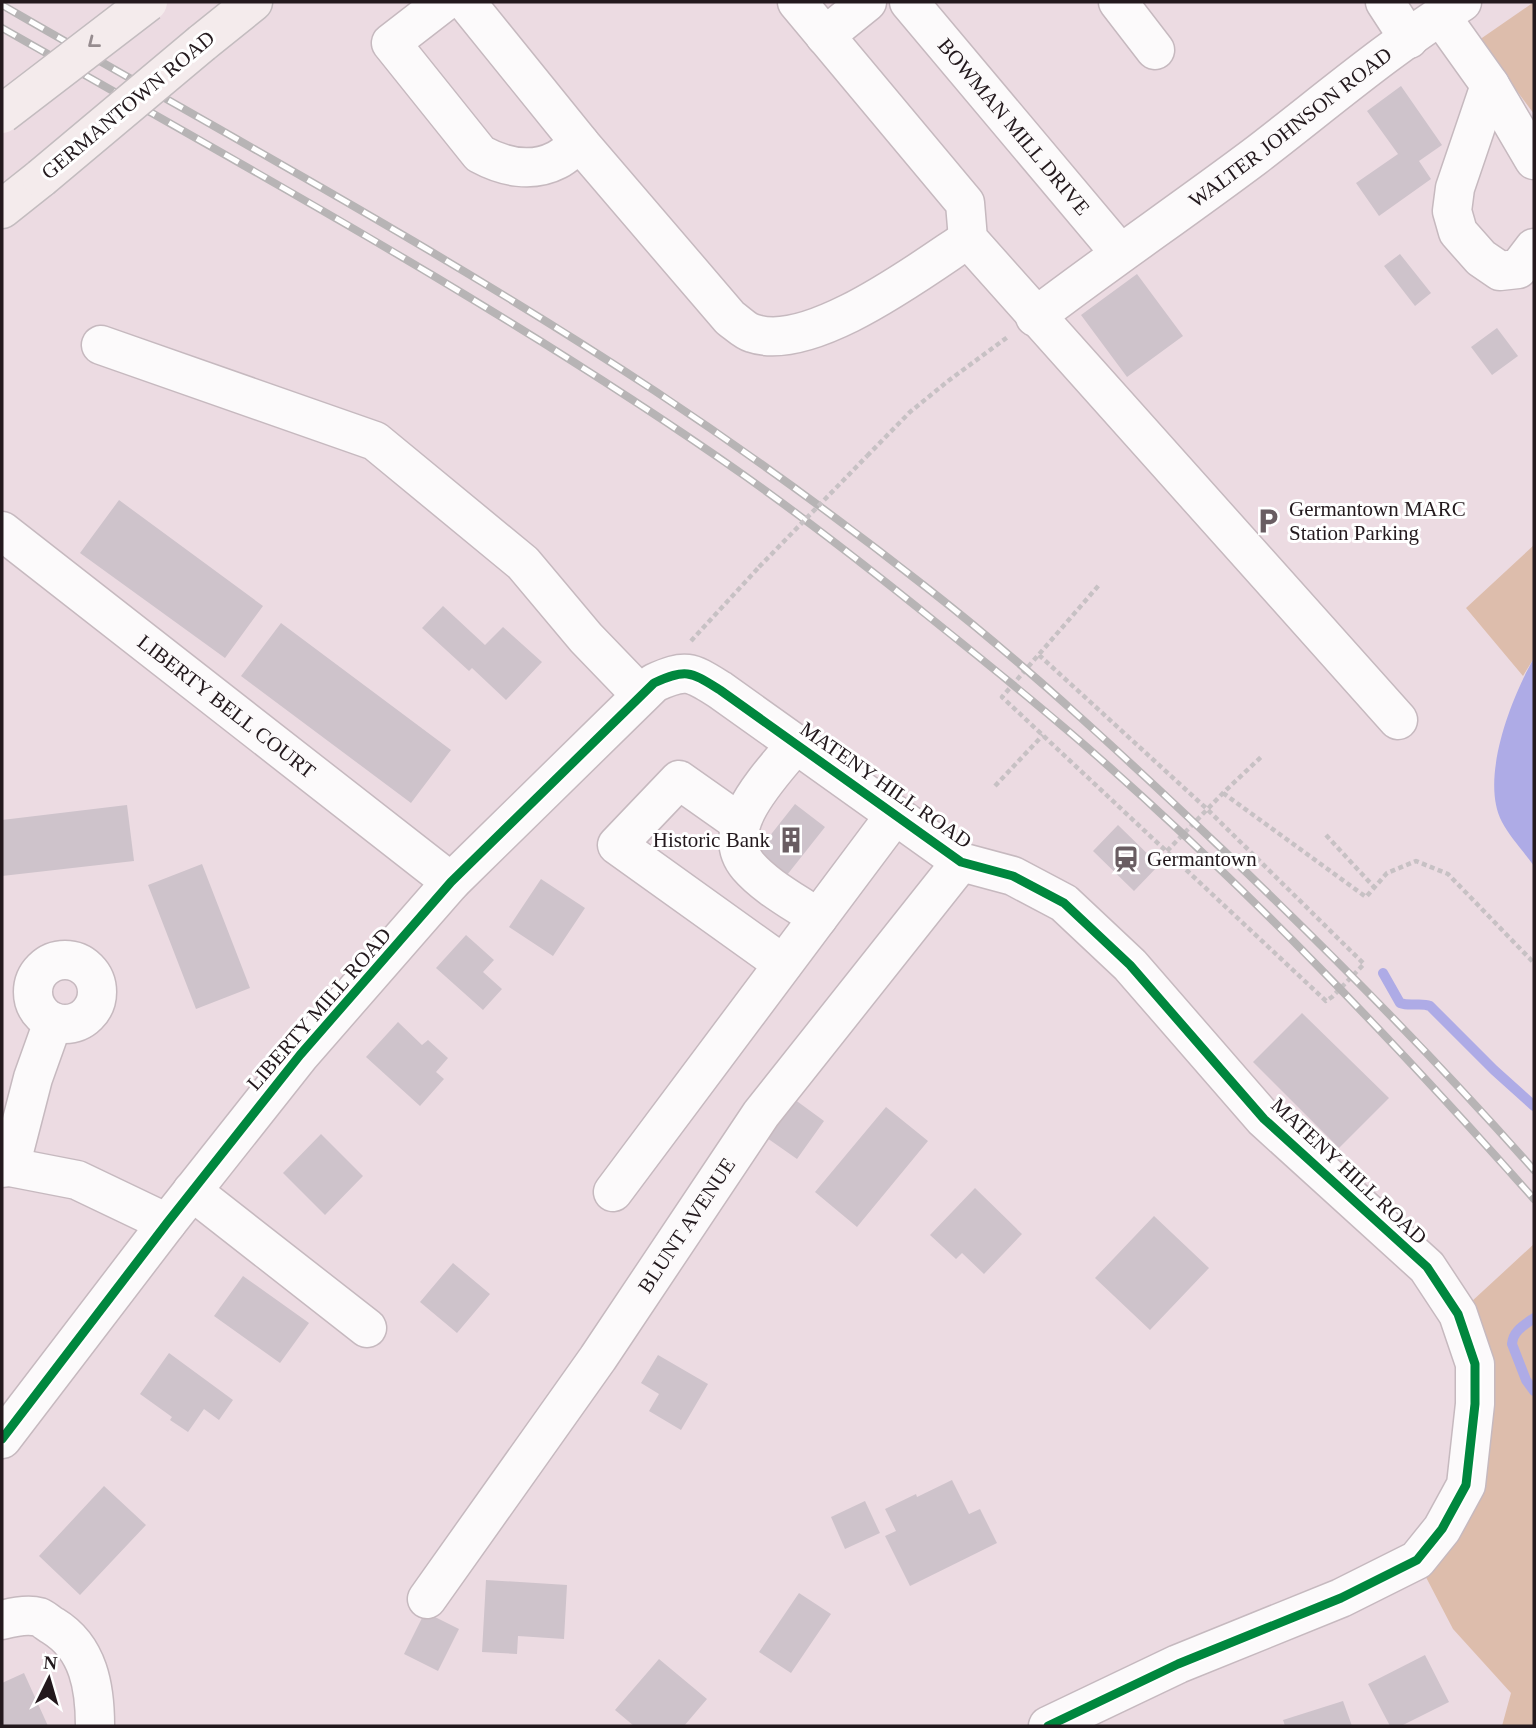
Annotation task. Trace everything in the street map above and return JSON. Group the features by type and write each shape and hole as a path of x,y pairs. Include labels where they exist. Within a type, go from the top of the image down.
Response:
{"main road":[{"path":"2,114 148,2"},
{"name":"GERMANTOWN ROAD","path":"2,209 253,2"}],"street":[{"path":"444,2 391,43 480,154 498,163 527,168 556,161 580,143"},
{"path":"466,2 580,143 730,318 752,333 783,336 816,328 860,309 968,239"},
{"path":"797,2 965,203 968,239 1398,720"},
{"path":"825,36 867,2"},
{"name":"BOWMAN MILL DRIVE","path":"909,2 1120,253"},
{"path":"1118,2 1154,50"},
{"path":"1385,2 1409,38"},
{"path":"1451,8 1490,85 1534,160"},
{"name":"WALTER JOHNSON ROAD","path":"1035,317 1219,183 1451,8"},
{"path":"1490,85 1455,188 1452,211 1458,232 1481,258 1500,271 1518,270 1534,248"},
{"path":"101,345 375,441 523,563 586,638 641,695"},
{"name":"LIBERTY BELL COURT","path":"2,531 451,882"},
{"name":"LIBERTY MILL ROAD","path":"2,1438 300,1055 451,882 641,695 654,683 676,673"},
{"name":"MATENY HILL ROAD","path":"676,673 696,674 961,862 1013,876 1064,903 1130,965 1264,1119 1427,1267 1458,1314 1475,1364 1475,1404 1466,1485 1442,1529 1417,1560 1341,1598 1178,1664 1048,1726"},
{"path":"796,744 749,805 740,824 738,845 747,864 818,918"},
{"path":"740,824 679,780 617,845 783,964"},
{"path":"612,1192 895,815"},
{"name":"BLUNT AVENUE","path":"427,1599 598,1358 761,1114 961,862"},
{"path":"53,1022 6,1167 77,1180 167,1223"},
{"path":"192,1191 367,1328"},
{"path":"2,1620 17,1616 39,1617 62,1632 79,1649 90,1674 95,1726"}],"path":[{"path":"676,673 692,637 910,412 1035,317"},
{"path":"1040,654 1207,809 1364,964 1326,1001 1002,696 1099,585"},
{"path":"995,786 1043,735"},
{"path":"1167,851 1261,757"},
{"path":"1223,793 1366,897 1387,873 1416,861 1448,874 1534,962"},
{"path":"1326,835 1374,887"}],"shaded area":[{"path":"1534,2 1534,114 1479,40"},
{"path":"1534,545 1534,658 1523,676 1466,608"},
{"path":"1534,1244 1534,1726 1502,1726 1511,1693 1453,1629 1417,1560 1466,1485 1458,1314"}],"water":[{"path":"1534,658 1534,866 1502,822 1496,804 1494,784 1496,761 1508,715"}],"building":[{"path":"1401,86 1442,145 1419,161 1431,179 1379,216 1356,183 1398,154 1367,111"},
{"path":"1400,254 1431,293 1415,306 1384,266"},
{"path":"1137,274 1183,336 1127,377 1081,315"},
{"path":"1497,328 1518,356 1492,375 1471,347"},
{"path":"119,500 263,606 225,658 80,553"},
{"path":"443,606 485,645 503,627 542,662 506,700 472,668 469,671 422,628"},
{"path":"281,623 451,750 411,803 241,676"},
{"name":"Historic Bank","path":"795,804 825,827 787,875 757,852"},
{"path":"127,805 134,861 2,876 2,820"},
{"name":"Germantown","path":"1118,825 1159,865 1134,891 1093,851"},
{"path":"202,864 250,988 196,1009 148,885"},
{"path":"541,879 585,908 553,956 509,927"},
{"path":"466,935 494,960 483,972 502,989 483,1010 436,968"},
{"path":"1302,1013 1389,1098 1339,1148 1253,1062"},
{"path":"398,1022 422,1045 428,1040 448,1058 436,1072 444,1079 420,1106 366,1057"},
{"path":"794,1099 824,1121 797,1159 767,1138"},
{"path":"886,1107 928,1141 857,1227 815,1192"},
{"path":"321,1134 363,1176 325,1215 283,1173"},
{"path":"975,1188 1022,1234 984,1274 962,1253 956,1259 930,1235"},
{"path":"1154,1216 1209,1268 1150,1330 1095,1278"},
{"path":"453,1263 490,1294 457,1333 420,1302"},
{"path":"243,1276 309,1323 280,1363 214,1316"},
{"path":"169,1353 233,1400 219,1420 204,1409 188,1432 140,1394"},
{"path":"658,1355 708,1384 681,1430 649,1411 659,1394 641,1383"},
{"path":"952,1480 969,1514 980,1509 997,1543 910,1586 885,1536 896,1531 885,1509"},
{"path":"104,1486 146,1525 80,1595 39,1556"},
{"path":"865,1501 880,1533 845,1549 831,1517"},
{"path":"486,1580 567,1585 564,1639 518,1636 517,1654 482,1652"},
{"path":"799,1593 831,1614 791,1673 759,1652"},
{"path":"425,1612 459,1629 438,1671 404,1654"},
{"path":"1425,1655 1449,1702 1401,1726 1390,1726 1368,1684"},
{"path":"659,1659 707,1699 684,1726 634,1726 615,1710"},
{"path":"24,1673 48,1726 2,1726 2,1683"},
{"path":"1343,1701 1352,1726 1285,1726 1283,1720"}],"waterway":[{"path":"1383,973 1400,1003 1430,1006 1534,1106"},
{"path":"1534,1318 1517,1332 1512,1344 1526,1380 1534,1391"}],"railway":[{"path":"2,5 495,290 655,391 864,539 1006,653 1187,816 1381,1006 1534,1170"},
{"path":"2,28 472,299 655,415 745,476 843,548 1052,717 1206,856 1374,1024 1534,1199"}],"cycle path":[{"path":"2,1439 300,1055 451,882 654,683 674,675 688,674 720,690 961,862 1013,876 1064,903 1130,965 1264,1119 1427,1267 1458,1314 1475,1364 1475,1404 1466,1485 1442,1529 1417,1560 1341,1598 1178,1664 1048,1726"}],"place":[{"name":"Germantown MARC Station Parking","path":"1268,521"},
{"name":"Historic Bank","path":"791,840"},
{"name":"Germantown","path":"1126,859"}]}
